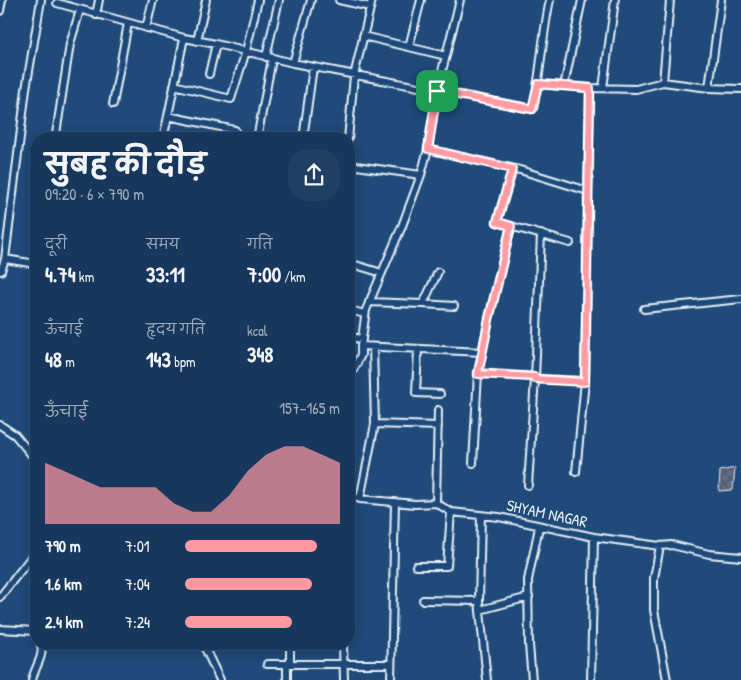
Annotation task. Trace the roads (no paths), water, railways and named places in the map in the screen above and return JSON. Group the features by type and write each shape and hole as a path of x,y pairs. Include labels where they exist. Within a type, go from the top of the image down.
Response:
{"street":[{"path":"0,12 2,0"},
{"path":"0,271 5,259 26,89 42,0 57,2 146,28 269,58 532,109 538,84 544,26 550,0"},
{"path":"96,14 99,0"},
{"path":"146,28 153,0"},
{"path":"197,40 206,0"},
{"path":"174,85 231,99 246,51 258,0"},
{"path":"259,132 279,0"},
{"path":"292,63 311,0"},
{"path":"339,0 371,3 354,76 349,132"},
{"path":"410,47 421,0"},
{"path":"355,368 362,355 361,342 365,314 369,302 402,226 421,175 428,149 437,91 460,0"},
{"path":"564,86 582,0"},
{"path":"603,88 614,0"},
{"path":"663,82 670,0"},
{"path":"709,88 721,0"},
{"path":"56,132 70,44 80,10"},
{"path":"113,104 128,23"},
{"path":"363,36 446,56"},
{"path":"165,132 184,38"},
{"path":"209,74 216,44"},
{"path":"304,132 313,67"},
{"path":"538,84 636,89 663,82 709,88 741,89"},
{"path":"576,472 585,382 590,88"},
{"path":"168,116 235,130"},
{"path":"428,149 512,169 588,191"},
{"path":"355,166 421,175"},
{"path":"512,169 497,222 570,243"},
{"path":"473,462 478,374 511,226"},
{"path":"528,485 541,234"},
{"path":"5,259 30,263"},
{"path":"355,265 382,273"},
{"path":"423,304 438,272"},
{"path":"644,309 741,299"},
{"path":"369,302 454,306"},
{"path":"355,312 365,314"},
{"path":"355,340 373,347 482,352"},
{"path":"360,499 375,424 373,347"},
{"path":"418,349 416,393 440,394"},
{"path":"478,374 585,382"},
{"path":"355,497 415,504 436,503 438,410"},
{"path":"375,424 438,426"},
{"path":"0,425 15,436 30,451"},
{"path":"391,680 395,502"},
{"name":"SHYAM NAGAR","path":"436,503 451,512 499,517 539,527 594,537 660,546 672,545 709,554 741,557"},
{"path":"416,566 447,566 451,512"},
{"path":"481,516 479,601 487,680"},
{"path":"532,680 528,580 539,527"},
{"path":"591,680 594,537"},
{"path":"660,546 654,578 654,610 666,680"},
{"path":"0,597 30,559"},
{"path":"480,610 529,597"},
{"path":"423,600 479,601"},
{"path":"0,628 30,630"},
{"path":"32,680 35,668 43,654 42,650"},
{"path":"206,650 220,680"},
{"path":"288,680 289,650"},
{"path":"343,650 344,680"},
{"path":"267,664 391,664"}]}
